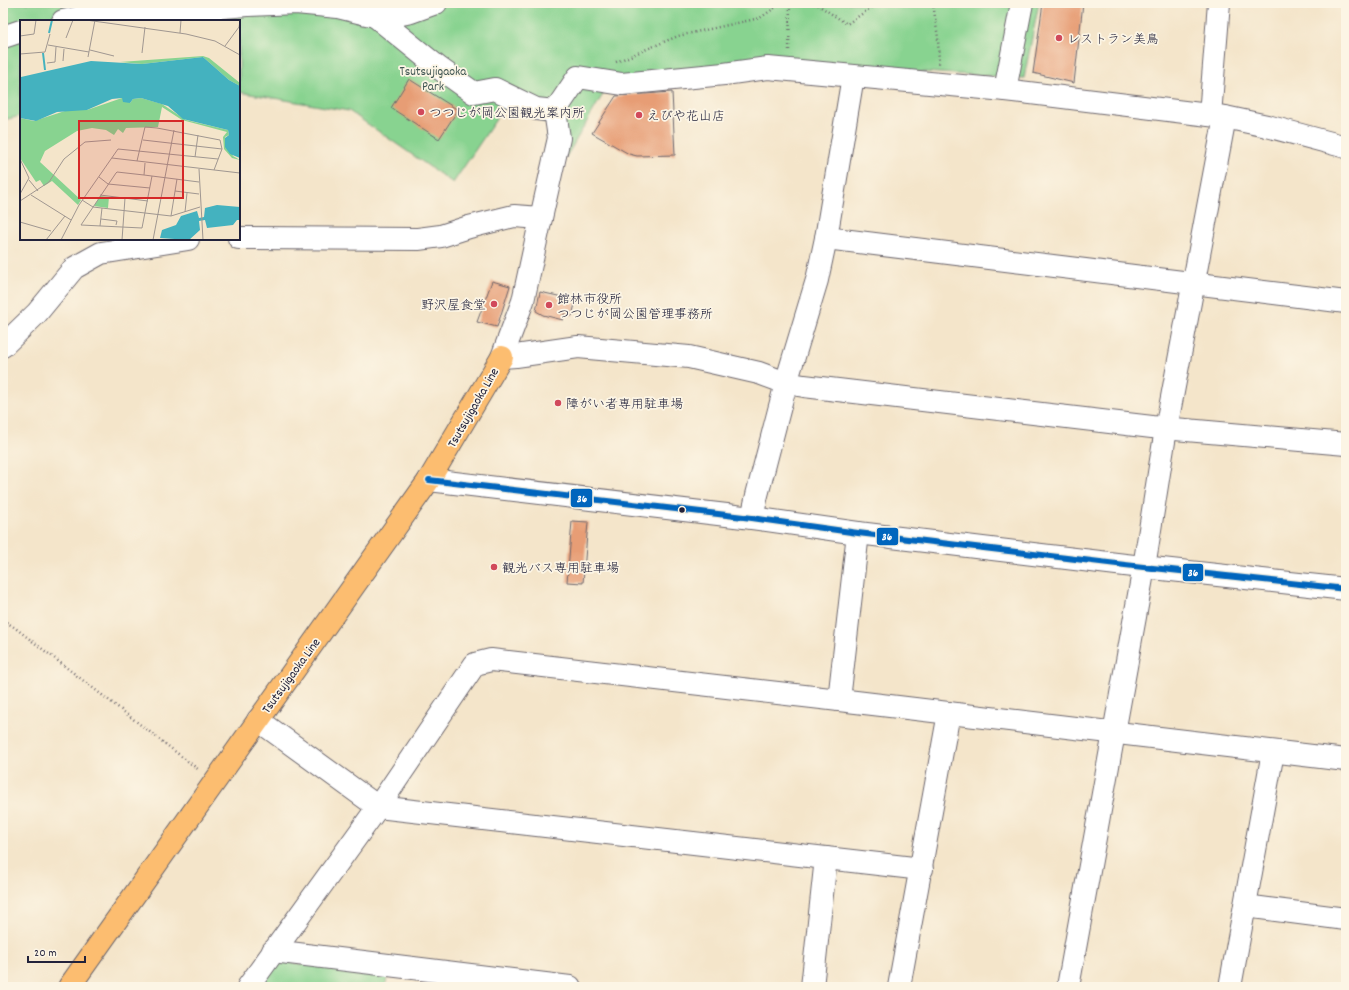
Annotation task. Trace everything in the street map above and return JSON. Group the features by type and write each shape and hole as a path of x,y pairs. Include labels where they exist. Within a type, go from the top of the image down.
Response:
{"main road":[{"name":"Tsutsujigaoka Line","path":"69,987 429,480 454,441 502,357"}],"street":[{"path":"68,20 95,14 296,3 338,7 375,16 392,16 411,12 436,3"},
{"path":"1005,90 1022,3"},
{"path":"1068,987 1144,567 1166,429 1194,283 1218,116 1219,3"},
{"path":"375,16 439,68 474,93 495,89 536,109 555,111"},
{"path":"3,37 20,31"},
{"path":"1346,146 1267,126 1218,116 1005,90 791,70 768,68 622,84 578,77 555,111 559,138 542,218 523,301 502,357 578,347 689,357 759,373 786,383 1166,429 1346,444"},
{"path":"752,518 786,383 817,280 826,238 853,76"},
{"path":"240,238 418,239 441,236 469,227 514,216 542,218"},
{"path":"826,238 1346,302"},
{"path":"3,346 37,313 74,268 102,253 182,240"},
{"path":"429,480 752,518 858,533 1144,567 1346,589"},
{"path":"839,700 858,533"},
{"path":"248,987 378,807 475,664 491,660 1346,760"},
{"path":"899,987 922,868 949,713"},
{"path":"258,720 378,807 922,868"},
{"path":"1230,987 1273,752"},
{"path":"812,987 826,858"},
{"path":"1245,906 1346,919"},
{"path":"273,951 570,987"}],"path":[{"path":"615,62 678,36 760,18 782,3"},
{"path":"790,3 789,46 791,70"},
{"path":"810,3 818,5 847,24 878,3"},
{"path":"933,3 938,38 939,84"},
{"path":"3,620 214,782"}],"green space":[{"name":"Tsutsujigaoka Park","path":"3,3 1039,3 1024,78 769,63 609,84 566,157 545,150 549,125 507,103 453,183 349,111 240,92 240,20 20,20 20,116 3,120"},
{"path":"284,962 387,974 386,987 260,987 274,966"}],"building":[{"name":"レストラン美鳥","path":"1043,3 1083,3 1074,83 1033,73"},
{"path":"409,79 458,110 439,139 391,108"},
{"name":"えびや花山店","path":"672,92 675,155 637,156 629,154 592,133 616,96"},
{"name":"野沢屋食堂","path":"492,281 510,286 497,327 477,322"},
{"path":"540,292 576,300 572,316 564,314 563,320 543,315 536,311"},
{"path":"572,521 588,522 583,583 567,582"}],"transit line":[{"name":"36","path":"429,480 752,518 858,533 1125,565 1346,589"}],"place":[{"name":"レストラン美鳥","path":"1059,38"},
{"name":"つつじが岡公園観光案内所","path":"421,112"},
{"name":"えびや花山店","path":"639,115"},
{"name":"野沢屋食堂","path":"494,304"},
{"name":"館林市役所 つつじが岡公園管理事務所","path":"549,305"},
{"name":"障がい者専用駐車場","path":"558,403"},
{"name":"観光バス専用駐車場","path":"494,567"}]}
